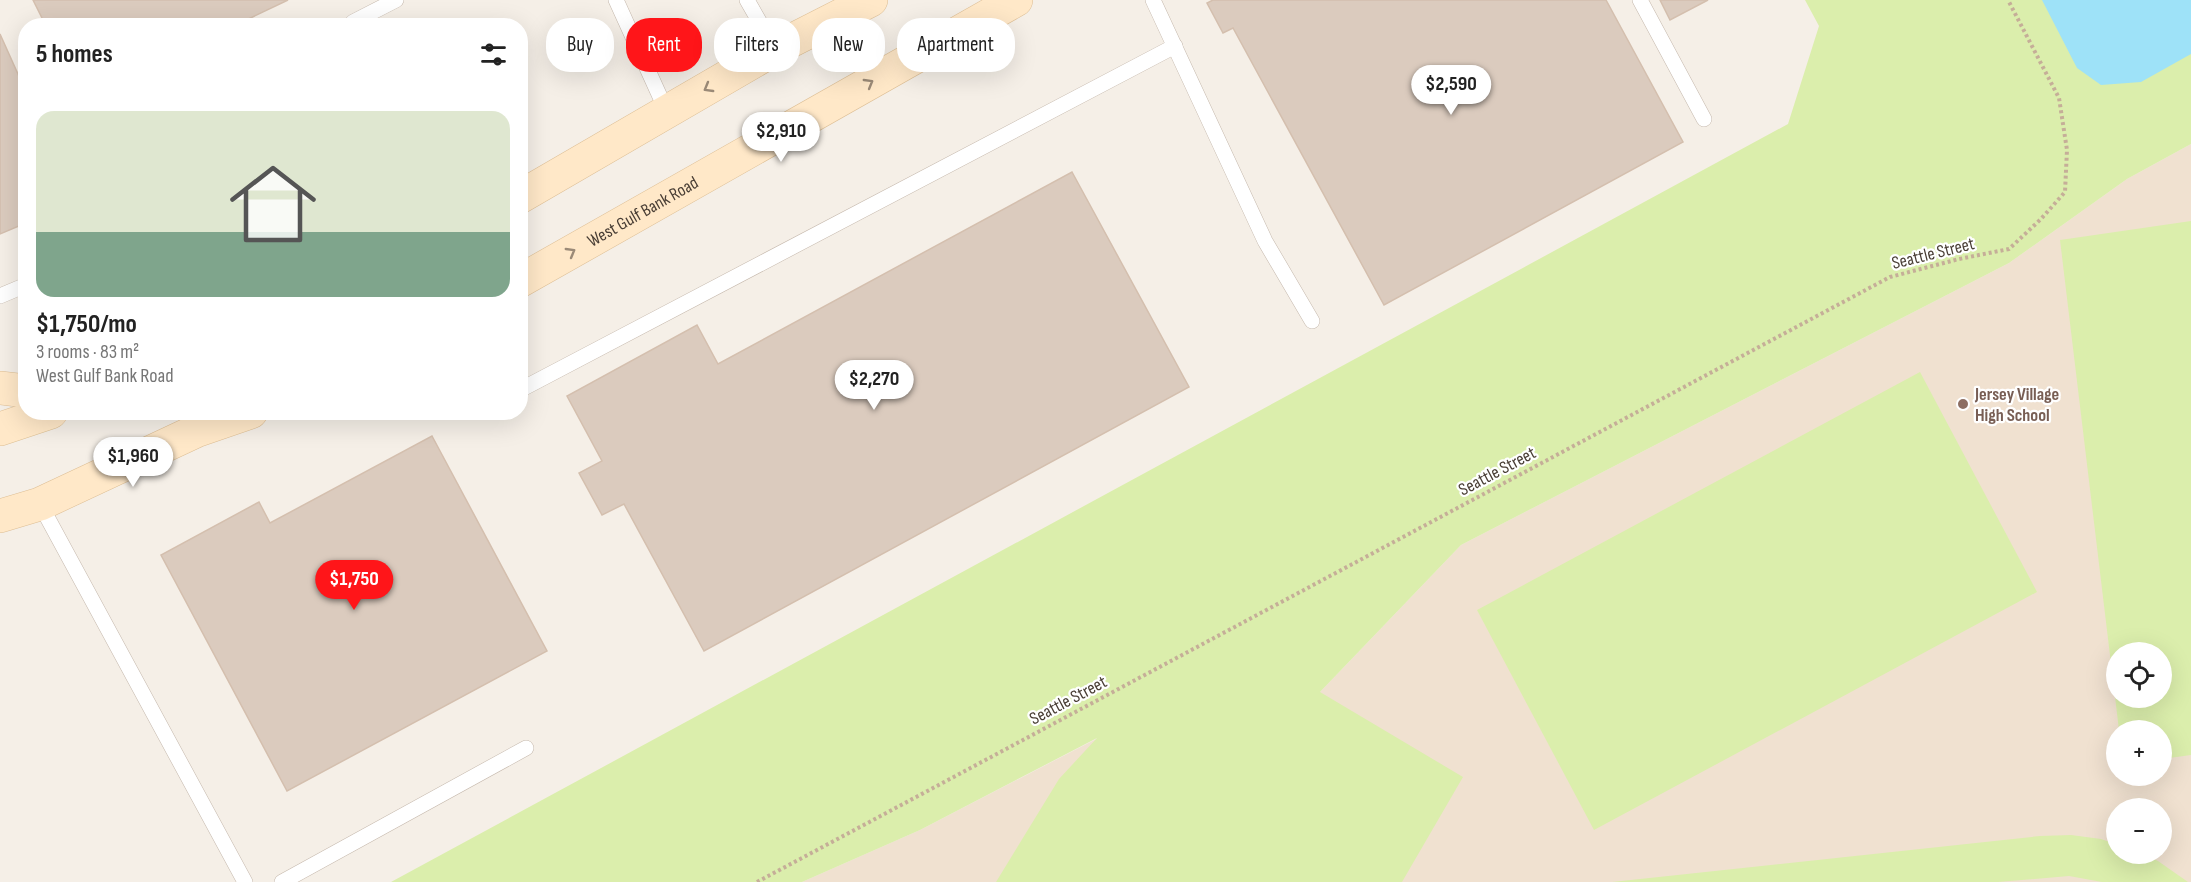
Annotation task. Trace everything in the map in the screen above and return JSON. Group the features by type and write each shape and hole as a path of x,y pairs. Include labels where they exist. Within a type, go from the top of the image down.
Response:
{"street":[{"path":"800,37 871,0"},
{"name":"West Gulf Bank Road","path":"528,276 1016,0"},
{"path":"528,191 737,72"},
{"path":"0,388 18,390"},
{"path":"0,429 27,420"},
{"path":"0,516 40,504 196,430 227,420"},
{"path":"0,541 40,504"}],"lane":[{"path":"361,18 396,0"},
{"path":"616,0 667,112"},
{"path":"747,0 757,18"},
{"path":"1153,0 1265,241 1312,321"},
{"path":"1640,0 1704,119"},
{"path":"528,386 1174,46"},
{"path":"0,296 18,288"},
{"path":"40,504 245,882"},
{"path":"282,882 526,748"}],"path":[{"name":"Seattle Street","path":"757,882 1890,277 1959,258 2010,249 2065,192 2067,150 2059,98 2008,0"}],"shaded area":[{"name":"Jersey Village High School","path":"2191,144 2191,882 802,882 920,830 1100,737 1320,692 1461,545 2009,263 2127,179"}],"green space":[{"path":"1805,0 2191,0 2191,144 2127,179 2009,263 1461,545 1320,692 1463,777 1402,882 996,882 1059,779 1097,738 920,830 802,882 391,882 1788,124 1819,26"},
{"path":"2191,221 2191,755 2172,758 2172,720 2118,720 2116,708 2172,708 2172,642 2108,642 2060,240"},
{"path":"1920,372 2037,592 1594,830 1477,610"},
{"path":"2071,835 2101,839 2106,841 2106,864 2162,864 2188,882 2102,882 2069,876 1998,882 1612,882 2040,836"}],"water":[{"path":"2042,0 2191,0 2191,54 2141,82 2101,85 2077,68"}],"building":[{"path":"33,0 288,0 250,18 42,18"},
{"path":"1213,0 1606,0 1683,142 1384,305 1233,28 1223,33 1207,3"},
{"path":"1660,0 1708,0 1670,20"},
{"path":"0,34 18,74 18,226 0,234"},
{"path":"1072,172 1189,387 704,651 624,504 602,515 579,473 602,461 567,396 697,325 718,364"},
{"path":"432,436 547,651 287,791 161,555 259,502 270,523"}],"place":[{"name":"Jersey Village High School","path":"1963,404"}]}
